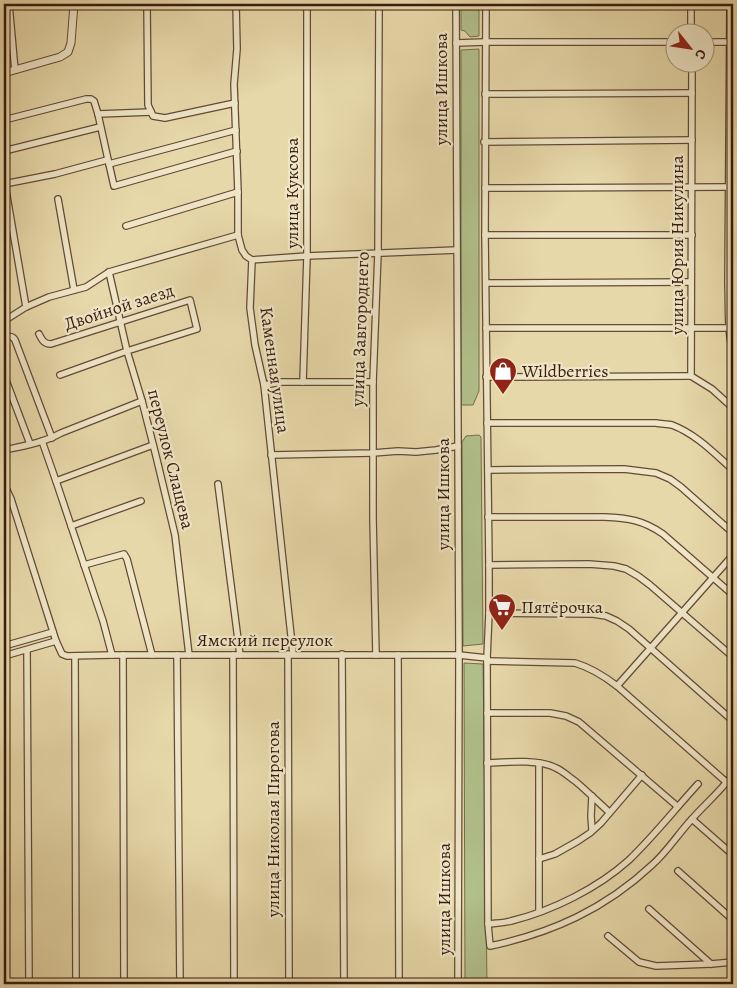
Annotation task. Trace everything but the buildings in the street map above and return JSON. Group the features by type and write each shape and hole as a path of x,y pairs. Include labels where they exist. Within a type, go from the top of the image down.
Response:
{"street":[{"path":"9,4 15,70"},
{"path":"4,73 60,58 68,52 72,42 74,4"},
{"path":"147,4 148,105 153,116 165,118 235,103"},
{"path":"236,4 237,49 234,84 238,235 242,250 246,256 252,260 457,250"},
{"name":"улица Куксова","path":"303,382 307,256 307,4"},
{"name":"улица Завгороднего","path":"376,655 373,382 378,253 379,4"},
{"name":"улица Ишкова","path":"456,4 459,654 458,984"},
{"path":"486,4 484,142 489,565 487,763 488,924 490,946 559,925 604,903 653,864 733,774"},
{"path":"690,4 691,22"},
{"path":"730,4 732,42 728,284 733,352"},
{"path":"456,43 664,42"},
{"path":"714,42 732,42"},
{"name":"улица Юрия Никулина","path":"691,376 692,72"},
{"path":"485,94 692,93"},
{"path":"4,120 91,99 94,101 98,114 114,186 237,151"},
{"path":"98,114 151,112"},
{"path":"4,151 100,127"},
{"path":"4,184 108,162 236,130"},
{"path":"484,142 692,140"},
{"path":"4,179 26,307"},
{"path":"485,188 729,187"},
{"path":"126,226 238,192"},
{"path":"58,200 74,290"},
{"path":"4,321 26,307 49,297 86,287 109,272 238,235"},
{"path":"485,235 692,235"},
{"name":"Каменная улица","path":"252,260 250,308 255,345 264,384 291,654"},
{"name":"переулок Слащева","path":"109,272 127,350 142,401 175,535 189,655"},
{"path":"486,283 691,282"},
{"name":"Двойной заезд","path":"39,334 46,344 51,344 190,300 197,329 127,350 60,375"},
{"path":"486,328 731,328"},
{"path":"4,338 10,336 15,340 52,438"},
{"path":"4,375 30,444"},
{"path":"486,377 691,376 712,389 733,408"},
{"path":"264,384 282,382 373,382"},
{"path":"4,450 42,442 142,401"},
{"path":"487,423 656,423 670,425 686,431 733,470"},
{"path":"42,442 103,621 112,655"},
{"path":"56,481 153,445"},
{"path":"271,455 416,452 458,446"},
{"path":"488,470 624,469 656,473 682,487 733,533"},
{"path":"4,484 11,499 56,641 62,654 73,656 76,984"},
{"name":"переулок Слащева","path":"218,484 240,655"},
{"path":"71,526 141,501"},
{"path":"488,517 604,517 636,520 652,526 663,534 733,595"},
{"path":"84,566 124,554 128,559 152,655"},
{"path":"617,686 733,555"},
{"path":"489,565 590,564 626,569 638,576 682,612 733,657"},
{"path":"489,613 593,614 606,616 617,621 651,647 733,721"},
{"path":"4,646 53,632"},
{"path":"4,656 56,641"},
{"path":"27,650 29,984"},
{"name":"улица Николая Пирогова","path":"289,984 291,654"},
{"path":"342,654 344,984"},
{"name":"Ямский переулок","path":"73,656 459,654 487,660 576,663 587,666 602,674 733,788"},
{"path":"123,655 124,984"},
{"path":"178,655 180,984"},
{"path":"233,655 234,984"},
{"path":"398,655 399,984"},
{"path":"488,713 550,712 579,722 677,806"},
{"path":"487,763 539,763 555,767 564,772 609,812"},
{"path":"539,763 539,912"},
{"path":"540,859 555,854 578,841 601,823 642,776"},
{"path":"488,924 510,922 539,912 579,894 613,872 628,861 651,838 698,784"},
{"path":"592,796 592,830"},
{"path":"692,819 733,855"},
{"path":"678,871 733,920"},
{"path":"649,909 711,964"},
{"path":"608,936 639,962 656,966 733,962"}],"green space":[{"path":"461,4 479,4 479,36 470,37 465,31 461,30"},
{"path":"479,49 479,391 473,405 461,405 461,50"},
{"path":"479,435 481,437 483,644 463,646 462,442 466,436"},
{"path":"464,663 483,664 487,984 465,984"},
{"path":"502,980 693,984 502,984"}],"place":[{"name":"Wildberries","path":"503,395"},
{"name":"Пятёрочка","path":"502,631"}]}
